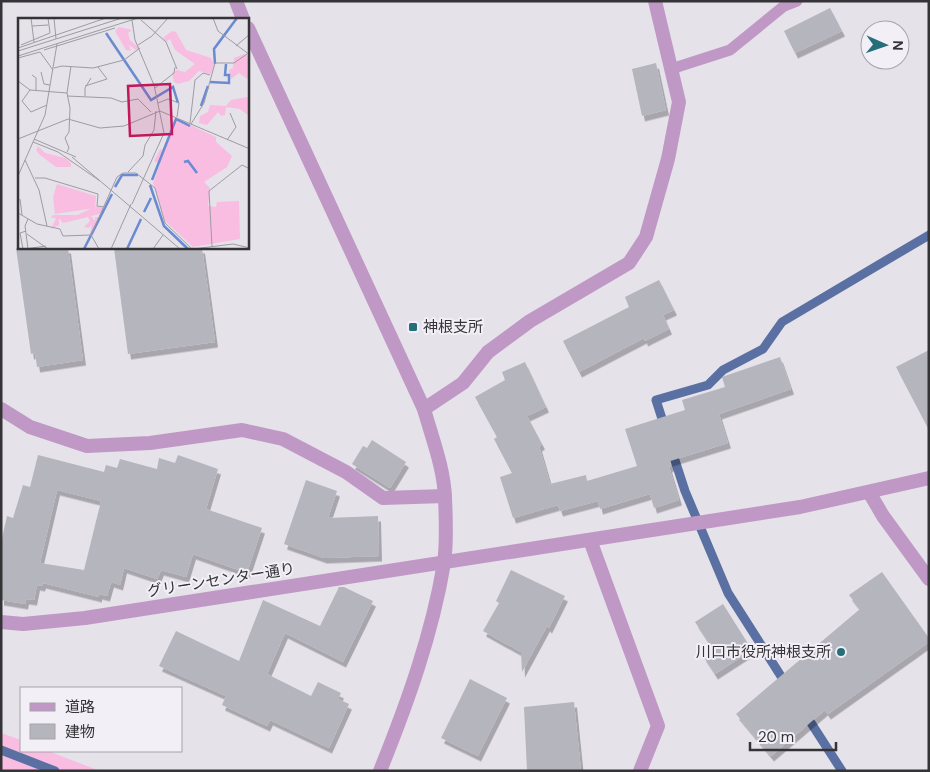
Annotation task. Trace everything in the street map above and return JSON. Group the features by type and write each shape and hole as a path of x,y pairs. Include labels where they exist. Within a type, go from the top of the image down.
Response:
{"street":[{"path":"236,1 243,18"},
{"path":"424,409 463,384 488,352 530,322 629,263 646,237 668,159 678,102 655,1"},
{"path":"249,30 424,409 437,454 445,496 444,562 430,628 404,710 380,771"},
{"path":"1,409 30,427 87,446 150,443 242,430 283,439 346,472 383,498 445,496"},
{"name":"グリーンセンター通り","path":"1,622 23,624 85,618 590,540 800,507 929,478"},
{"path":"869,492 883,516 929,579"},
{"path":"590,540 658,726 640,771"}],"lane":[{"path":"671,69 730,50 784,6 797,1"}],"shaded area":[{"path":"1,733 20,740 20,752 51,752 100,771 1,771"}],"building":[{"path":"830,8 842,31 795,53 784,31"},
{"path":"656,63 666,110 642,116 632,69"},
{"path":"16,248 68,249 83,360 37,367 35,353 31,354"},
{"path":"114,249 202,249 215,342 128,354"},
{"path":"659,280 674,310 663,315 669,329 645,341 644,338 579,372 563,341 629,307 625,297"},
{"path":"929,350 929,430 896,367"},
{"path":"780,357 791,389 719,414 728,443 670,461 671,466 669,467 679,500 654,508 650,494 600,509 598,501 560,511 558,505 513,518 500,477 512,473 494,439 497,437 475,397 505,380 502,372 525,362 546,407 527,416 542,444 539,446 550,484 586,475 587,481 637,466 625,429 685,410 682,400 725,387 722,377"},
{"path":"372,440 406,462 390,488 352,464 363,446 367,448"},
{"path":"38,455 104,472 106,465 117,468 120,459 157,469 159,458 175,463 178,455 218,469 206,509 262,528 247,573 193,554 186,577 161,570 157,579 124,568 120,585 111,582 107,596 99,594 99,597 43,583 42,586 37,585 34,600 26,599 25,604 1,600 1,543 7,516 13,518 23,485 30,487","holes":["57,490 101,501 84,570 40,563"]},
{"path":"306,480 337,491 328,518 378,516 379,556 324,558 284,544"},
{"path":"511,570 565,596 549,628 547,626 522,672 521,652 483,631 499,603 496,601"},
{"path":"882,572 929,638 929,642 828,714 825,710 771,756 736,714 860,609 849,595"},
{"path":"339,587 344,587 373,601 343,662 285,633 267,674 311,696 318,682 341,693 338,699 349,704 329,748 270,720 267,726 222,705 226,696 159,666 176,631 239,661 263,600 320,626"},
{"path":"723,604 752,650 715,674 703,656 713,649 695,622"},
{"path":"470,679 507,698 478,756 441,738"},
{"path":"574,702 581,771 527,771 524,707"}],"waterway":[{"path":"665,428 656,400 708,385 723,370 763,349 782,322 929,235"},
{"path":"671,448 685,491 728,593 786,684"},
{"path":"804,712 842,771"},
{"path":"1,750 55,771"}],"place":[{"name":"神根支所","path":"413,327"},
{"name":"川口市役所神根支所","path":"841,652"}]}
